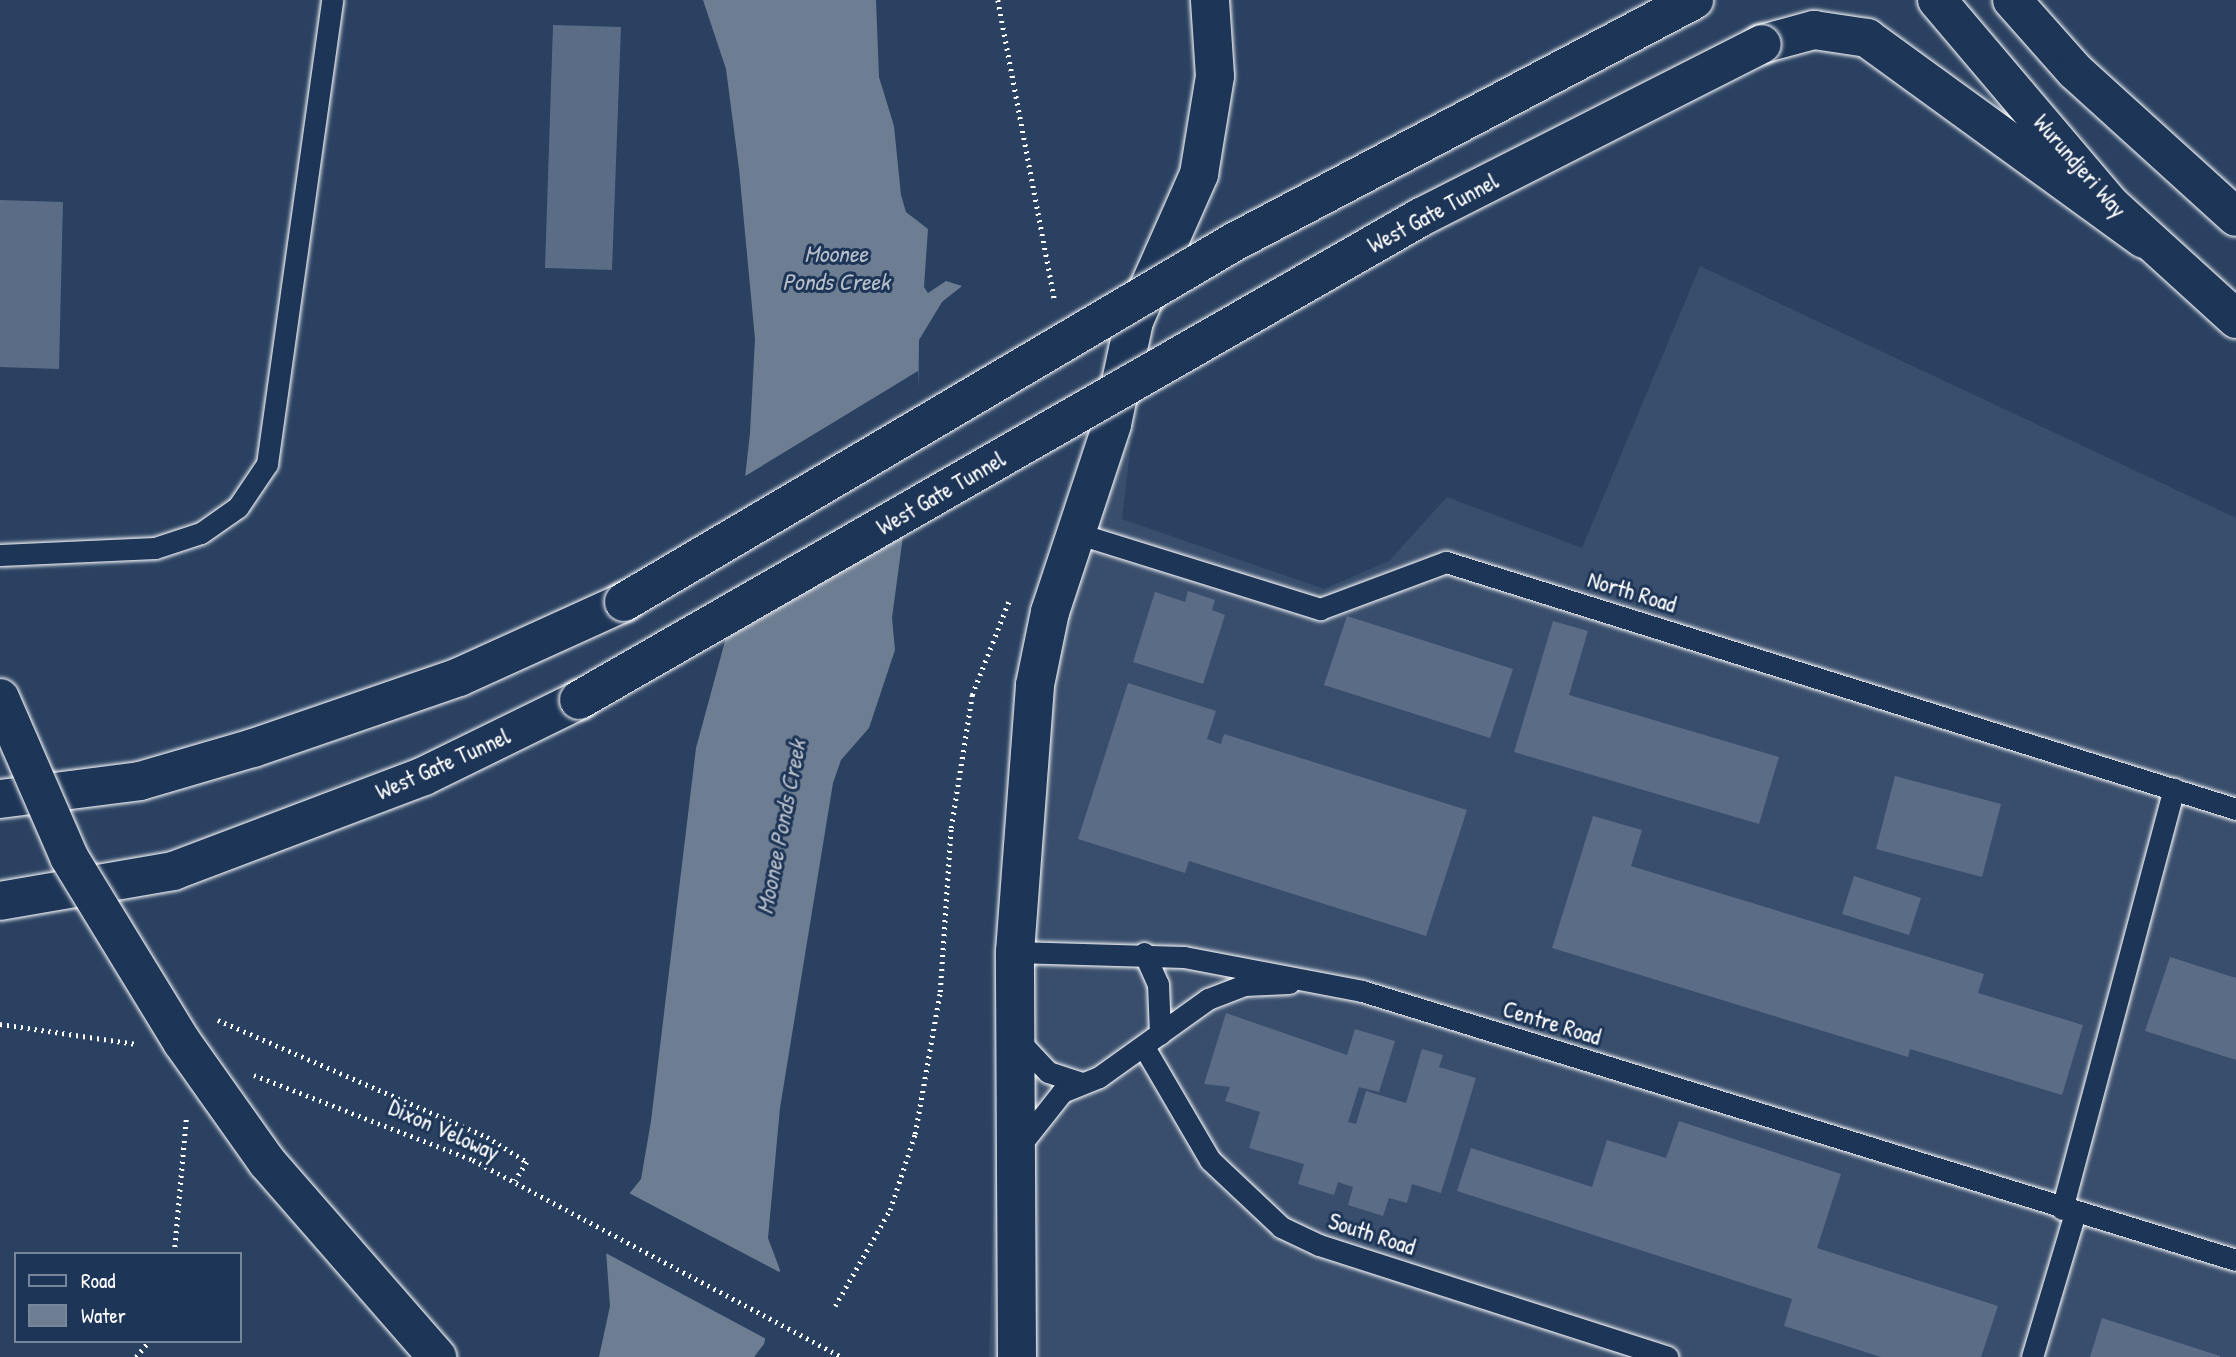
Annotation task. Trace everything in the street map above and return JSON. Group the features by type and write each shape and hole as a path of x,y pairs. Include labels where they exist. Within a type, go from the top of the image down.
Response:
{"main road":[{"path":"1017,1357 1013,1158 1014,952 1035,685 1076,533 1112,424 1134,321 1199,174 1215,76 1210,0"},
{"path":"0,799 140,781 458,677 624,602 1234,242 1694,0"},
{"name":"West Gate Tunnel","path":"0,901 173,871 293,830 487,747 1421,217 1849,0"},
{"name":"Wurundjeri Way","path":"1937,0 2144,239 2236,319"},
{"path":"2012,0 2075,71 2236,217"},
{"path":"1762,44 1814,30 1867,38 2144,239"},
{"path":"0,698 69,857 183,1042 267,1162 437,1357"}],"lane":[{"path":"0,555 155,548 201,533 238,507 267,464 332,0"},
{"name":"North Road","path":"1076,533 1320,609 1446,562 2236,809"},
{"path":"2032,1357 2174,789"},
{"name":"Centre Road","path":"1014,952 1144,953 1258,968 1362,991 2068,1211 2236,1260"},
{"path":"1144,953 1158,984 1152,1040"},
{"path":"1013,1158 1050,1102 1152,1040 1208,999 1244,985 1362,991"},
{"path":"1014,1035 1048,1072 1089,1079"},
{"name":"South Road","path":"1152,1040 1210,1160 1281,1227 1319,1245 1667,1357"}],"path":[{"path":"998,0 1055,307"},
{"path":"835,1306 890,1210 915,1134 940,992 951,828 972,695 1015,584"},
{"path":"0,1024 147,1046"},
{"name":"Dixon Veloway","path":"244,1071 384,1122 515,1181 842,1357"},
{"path":"486,1137 527,1161 515,1181"},
{"path":"136,1357 147,1343"}],"shaded area":[{"path":"1700,266 2236,518 2236,1357 989,1357 1001,964 1026,721 1106,436 1131,442 1122,519 1324,589 1389,561 1447,497 1582,548"}],"water":[{"name":"Moonee Ponds Creek","path":"703,0 876,0 879,77 894,126 901,195 906,212 928,229 924,287 928,293 946,281 962,286 942,302 919,340 918,424 892,618 895,650 869,728 841,760 833,783 780,1108 768,1238 780,1270 764,1344 754,1357 599,1357 610,1306 606,1251 625,1199 641,1179 651,1121 696,748 728,630 750,433 755,339 739,169 726,69"}],"pier":[{"path":"918,371 921,425 909,533 722,641 742,478"},
{"path":"627,1192 783,1274 768,1340 602,1251 612,1212"}],"building":[{"path":"553,25 621,27 612,270 545,268"},
{"path":"0,200 63,202 59,369 0,367"},
{"path":"1188,591 1215,600 1212,610 1225,615 1203,684 1133,662 1155,592 1185,602"},
{"path":"1347,616 1513,669 1490,738 1324,685"},
{"path":"1553,621 1588,631 1569,695 1779,757 1759,824 1514,752"},
{"path":"1128,683 1216,711 1207,739 1221,744 1224,734 1467,810 1426,936 1189,861 1185,873 1078,839"},
{"path":"1895,776 2001,804 1982,877 1876,849"},
{"path":"1593,816 1642,830 1631,866 1984,974 1978,993 2083,1025 2062,1095 1910,1049 1908,1057 1552,948"},
{"path":"1854,876 1921,898 1909,935 1842,914"},
{"path":"2170,957 2236,978 2236,1060 2145,1031"},
{"path":"1226,1013 1347,1055 1355,1029 1395,1041 1379,1092 1359,1087 1348,1122 1356,1124 1366,1091 1406,1103 1422,1049 1443,1055 1439,1067 1476,1078 1441,1193 1412,1184 1407,1203 1389,1198 1383,1216 1348,1205 1353,1187 1338,1182 1334,1195 1298,1184 1304,1164 1249,1148 1260,1112 1225,1101 1230,1087 1204,1084"},
{"path":"1679,1121 1841,1174 1817,1248 1998,1306 1981,1357 1881,1357 1784,1326 1792,1299 1457,1191 1471,1148 1592,1187 1607,1140 1666,1158"},
{"path":"2102,1318 2220,1356 2220,1357 2090,1357"}]}
